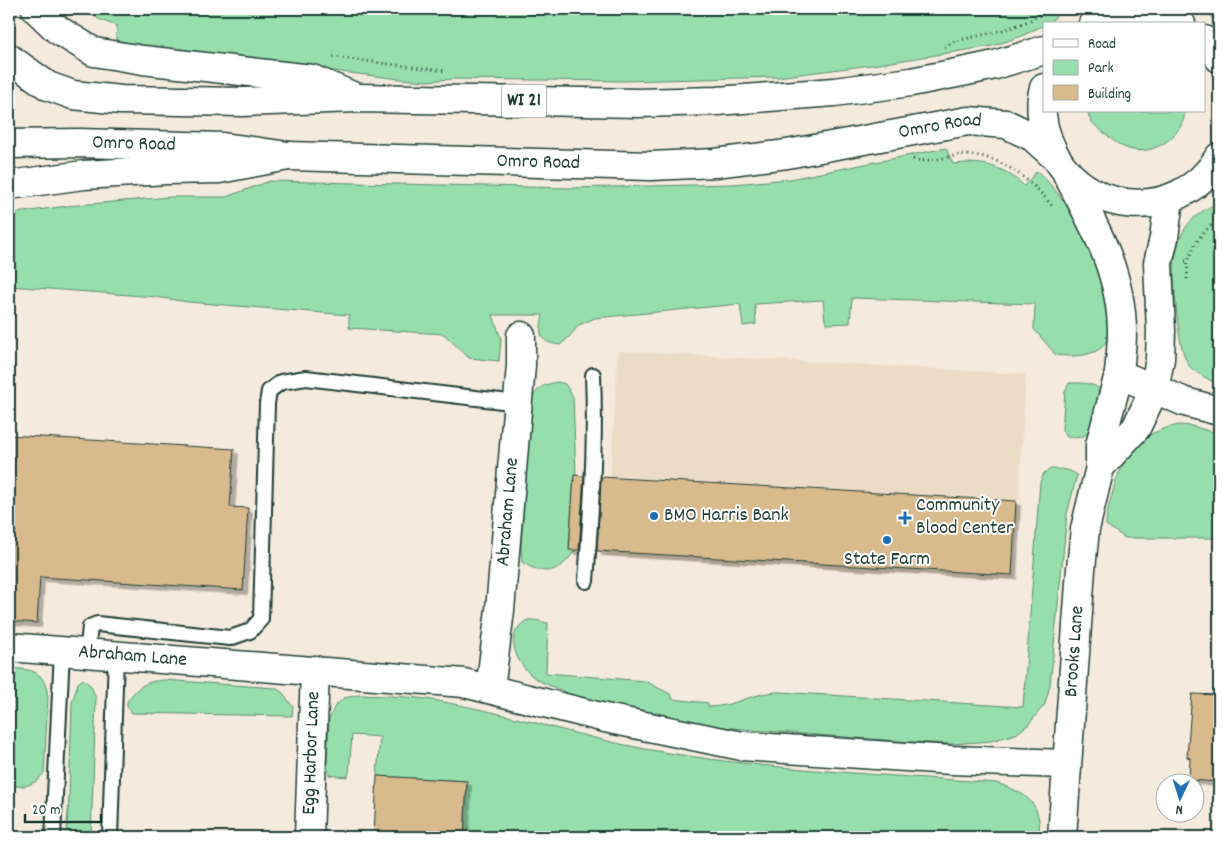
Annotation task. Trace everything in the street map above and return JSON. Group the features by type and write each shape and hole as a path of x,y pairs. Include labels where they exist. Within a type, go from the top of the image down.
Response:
{"main road":[{"path":"36,9 58,30 94,52 143,60 312,78 356,98"},
{"path":"1091,22 1092,9"},
{"path":"1184,9 1191,22"},
{"path":"1097,22 1116,15 1145,12 1177,22"},
{"name":"WI 21","path":"9,58 48,86 73,95 121,100 243,102 356,98 638,103 775,98 911,82 995,65 1043,50"},
{"path":"1043,92 1043,127 1061,165 1089,191 1114,202 1142,204 1178,195 1219,180"},
{"name":"Omro Road","path":"9,144 79,143 222,147 288,156 651,166 716,163 787,154 968,121 1006,124 1033,137 1061,165 1096,229 1109,258 1122,332 1119,374"},
{"path":"9,185 84,175 220,169 288,156"},
{"path":"1154,390 1160,359 1161,331 1158,263 1164,238 1178,195 1212,170 1219,157"},
{"name":"Abraham Lane","path":"490,689 500,610 522,365 521,336"},
{"path":"1119,374 1184,402 1219,411"},
{"name":"Brooks Lane","path":"1062,837 1085,529 1100,467 1100,445 1119,374"},
{"name":"Brooks Lane","path":"1100,467 1136,428 1154,390"},
{"name":"Abraham Lane","path":"9,647 464,683 605,718 742,746 951,760 1066,764"},
{"name":"Egg Harbor Lane","path":"309,837 315,670"}],"lane":[{"path":"586,581 594,475 593,375"},
{"path":"53,837 74,652 90,627 97,624 230,638 250,631 261,619 267,404 269,391 281,382 306,378 518,403"},
{"path":"110,837 116,655"}],"path":[{"path":"952,42 1031,20 1048,9"},
{"path":"924,162 967,155 993,160 1009,166 1044,197 1056,212"},
{"path":"993,160 995,155"},
{"path":"1182,260 1188,262 1191,252 1206,229 1219,220"}],"shaded area":[{"path":"618,351 1026,374 1014,580 606,556"}],"green space":[{"path":"84,9 1064,9 1050,22 1043,22 1043,26 1022,36 992,46 879,64 777,77 624,81 453,79 426,81 116,45 117,26 96,17"},
{"path":"1205,9 1219,9 1219,27"},
{"path":"1088,112 1185,112 1179,129 1173,136 1157,147 1138,151 1118,144 1089,118"},
{"path":"946,148 953,164 973,163 991,166 1008,173 1024,186 1037,171 1056,191 1082,231 1095,258 1100,276 1108,330 1105,343 1098,350 1081,355 1056,355 1034,329 1035,304 852,298 850,323 827,324 823,300 755,304 756,324 743,326 740,304 595,318 579,325 560,345 548,342 542,336 543,315 493,315 501,339 499,361 469,358 444,334 349,328 349,315 188,302 156,297 9,286 9,214 67,206 169,197 226,197 270,181 570,188 733,184 790,179"},
{"path":"1219,203 1219,385 1193,370 1185,358 1179,334 1174,265 1182,235 1190,222 1202,212"},
{"path":"558,382 565,384 573,397 576,475 574,477 569,546 575,550 564,564 558,568 545,571 530,567 522,562 521,550 530,402 541,388"},
{"path":"1069,383 1095,386 1101,391 1096,417 1090,431 1077,438 1067,437 1062,430 1065,392"},
{"path":"1179,425 1192,426 1219,434 1219,538 1125,538 1106,525 1109,504 1122,466 1143,439 1153,433"},
{"path":"1051,469 1065,470 1077,475 1067,514 1050,685 1045,704 1028,725 1016,734 991,741 953,744 704,725 650,716 573,697 536,679 522,665 516,652 514,646 515,633 523,623 533,620 548,623 546,673 645,681 672,695 672,699 708,703 708,707 727,705 761,694 779,692 1023,707 1040,482 1044,473"},
{"path":"9,668 24,669 36,673 43,681 48,697 44,773 36,781 24,786 9,785"},
{"path":"83,679 91,686 96,698 91,837 66,837 72,703 78,683"},
{"path":"164,680 275,688 282,692 293,707 292,716 132,713 127,706 127,702 134,692 147,683"},
{"path":"359,695 428,699 490,712 619,744 732,762 996,783 1016,790 1035,807 1038,815 1039,837 464,837 467,781 377,776 380,737 352,735 349,773 347,777 329,775 327,763 329,719 335,706 344,698"}],"building":[{"path":"9,435 234,449 230,507 248,508 243,590 40,577 37,623 9,621"},
{"path":"574,475 584,476 579,550 569,550"},
{"path":"601,477 1016,501 1012,575 597,551"},
{"path":"1192,694 1219,695 1219,782 1206,781 1206,774 1189,774 1190,758 1187,757"},
{"path":"377,776 467,781 464,837 374,834"}],"place":[{"name":"BMO Harris Bank","path":"654,516"},
{"name":"Community Blood Center","path":"905,518"},
{"name":"State Farm","path":"887,540"}]}
